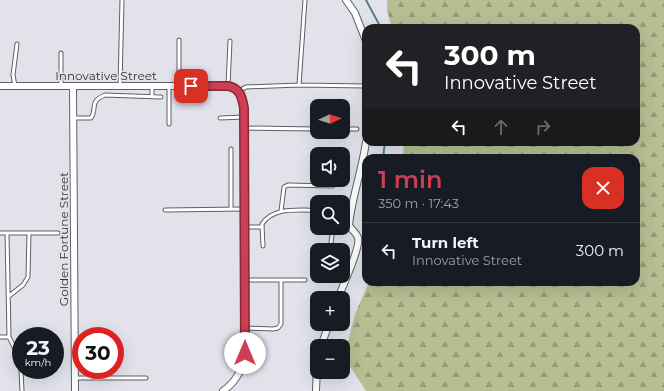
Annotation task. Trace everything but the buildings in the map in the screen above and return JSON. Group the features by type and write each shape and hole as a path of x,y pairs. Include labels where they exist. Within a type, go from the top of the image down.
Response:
{"street":[{"path":"346,0 354,13 362,32"},
{"name":"Innovative Street","path":"0,86 228,86 239,91"},
{"name":"Golden Fortune Street","path":"73,86 75,327"},
{"path":"223,391 230,386 240,372 244,363 244,103 239,91"},
{"path":"341,291 357,250 359,241 358,236 349,225 355,188 362,163"},
{"name":"Golden Fortune Street","path":"75,379 75,391"},
{"path":"316,379 316,391"}],"lane":[{"path":"120,86 122,0"},
{"path":"299,85 305,0"},
{"path":"179,40 179,86"},
{"path":"228,86 230,41"},
{"path":"15,86 13,75 17,44"},
{"path":"61,86 62,53"},
{"path":"239,91 246,87 299,85 362,86"},
{"path":"152,86 152,96"},
{"path":"169,86 169,124"},
{"path":"73,118 91,118 94,115 94,104 98,98 104,95 160,97"},
{"path":"220,118 244,117"},
{"path":"244,128 310,129"},
{"path":"350,129 357,129"},
{"path":"230,148 231,209"},
{"path":"281,211 284,187 288,185 310,185"},
{"path":"166,210 245,210"},
{"path":"263,246 262,224 266,218 281,211 310,210"},
{"path":"245,227 262,227"},
{"path":"0,233 58,233"},
{"path":"7,233 9,337 12,343"},
{"path":"9,296 23,285 28,277 29,233"},
{"path":"245,280 305,280"},
{"path":"245,328 274,329 278,328 281,324 281,280"},
{"path":"0,337 9,337"},
{"path":"124,378 146,378"},
{"path":"22,379 22,391"}],"green space":[{"path":"387,0 664,0 664,391 366,391 350,366 350,339 349,339 355,314 367,286 640,286 640,154 403,154 404,146 640,146 640,24 391,24 387,11"}],"waterway":[{"path":"366,0 379,24"},
{"path":"384,146 384,154"}],"route":[{"path":"191,86 233,87 239,91 244,108 245,353"}]}
